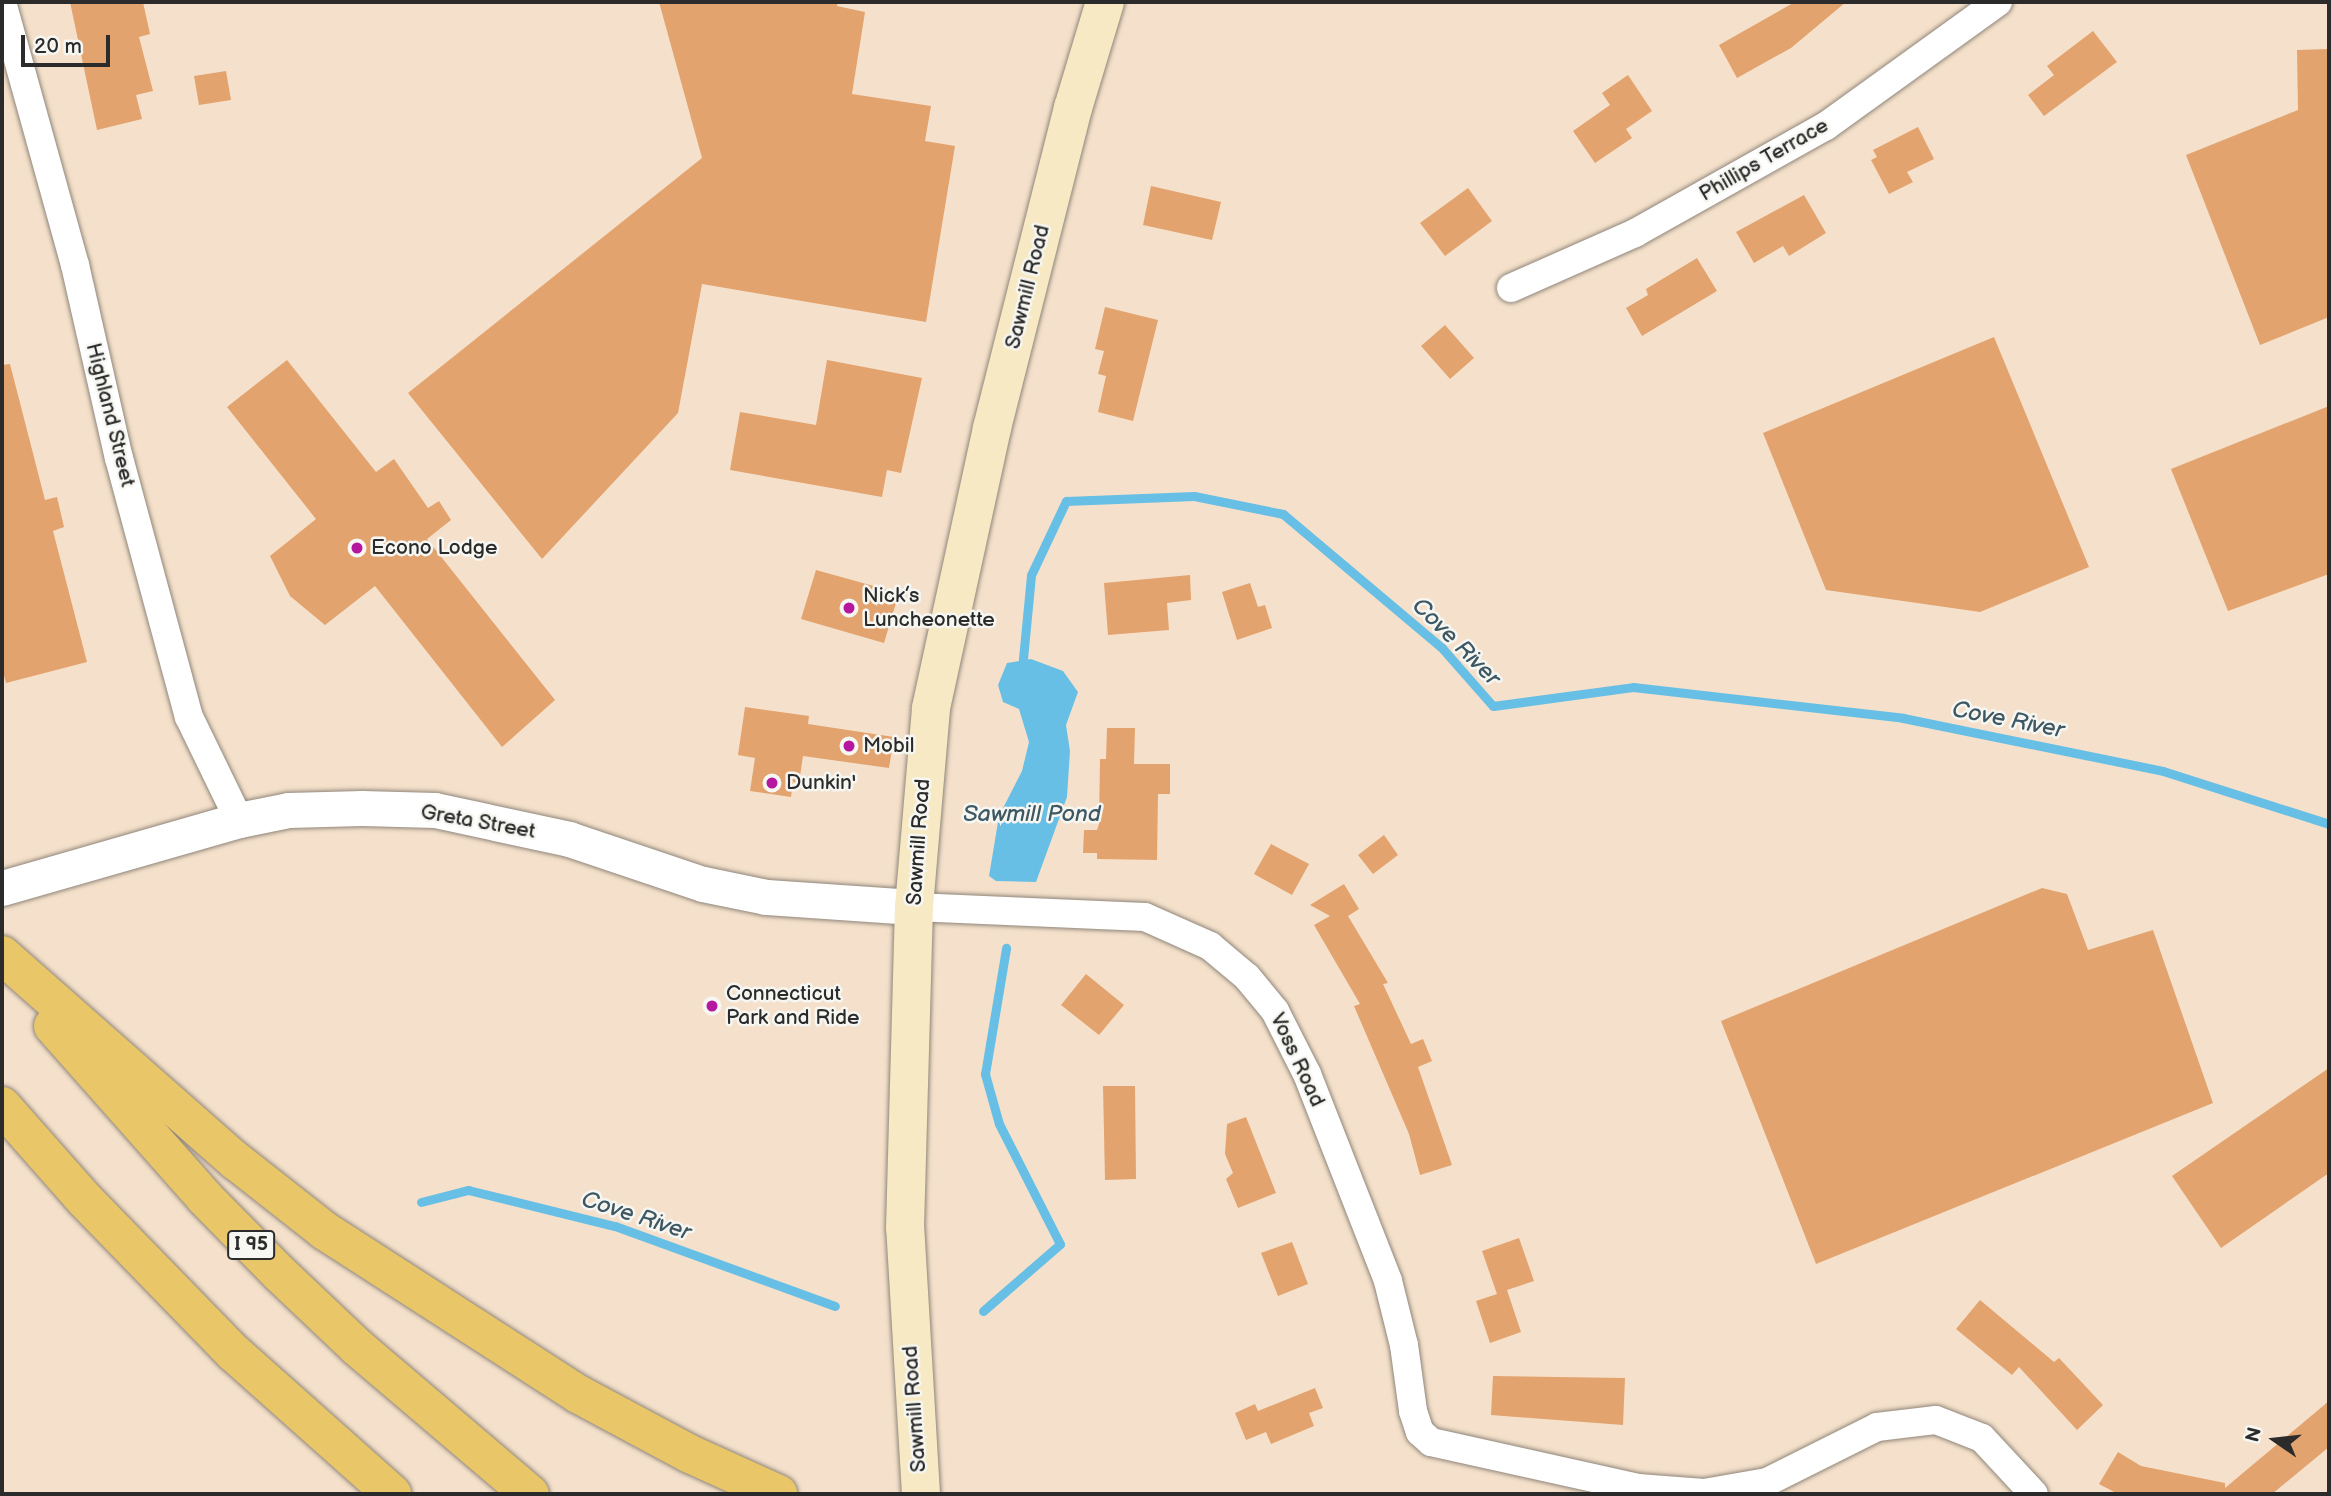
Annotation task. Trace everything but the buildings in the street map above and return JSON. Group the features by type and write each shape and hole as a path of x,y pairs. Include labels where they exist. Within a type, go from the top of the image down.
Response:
{"highway":[{"path":"2,955 236,1161 325,1231 578,1394 690,1454 778,1494"},
{"name":"I 95","path":"2,965 141,1127 279,1273 427,1409 530,1494"},
{"path":"2,1106 85,1200 234,1353 392,1494"}],"main road":[{"name":"Sawmill Road","path":"921,1494 905,1228 914,907 929,720 950,612 1073,108 1105,2"}],"street":[{"name":"Highland Street","path":"2,2 75,265 119,458 189,717 239,820"},
{"name":"Phillips Terrace","path":"1511,288 1635,233 1826,126 1998,2"},
{"name":"Greta Street","path":"2,888 239,820 288,810 435,810 569,839 703,884 753,895 914,907"},
{"name":"Voss Road","path":"914,907 1145,917 1210,946 1247,977 1275,1011 1307,1073 1388,1282 1404,1345 1413,1411 1420,1432 1431,1442 1638,1488 1704,1493 1767,1482 1877,1427 1936,1420 1982,1438 2034,1494"}],"water":[{"name":"Sawmill Pond","path":"1031,659 1063,671 1078,692 1066,725 1070,751 1067,797 1036,882 996,881 989,876 999,816 1022,771 1029,742 1019,709 1003,702 998,685 1007,663"}],"waterway":[{"name":"Cove River","path":"1022,669 1031,575 1066,501 1194,496 1283,514 1442,648 1493,706 1633,687 1903,718 2163,771 2329,824"},
{"name":"Cove River","path":"983,1311 1060,1244 999,1124 985,1074 1006,948"},
{"name":"Cove River","path":"421,1202 468,1190 615,1226 835,1306"}],"place":[{"name":"Econo Lodge","path":"357,548"},
{"name":"Nick’s Luncheonette","path":"849,608"},
{"name":"Mobil","path":"849,746"},
{"name":"Dunkin'","path":"772,783"},
{"name":"Connecticut Park and Ride","path":"712,1006"}]}
